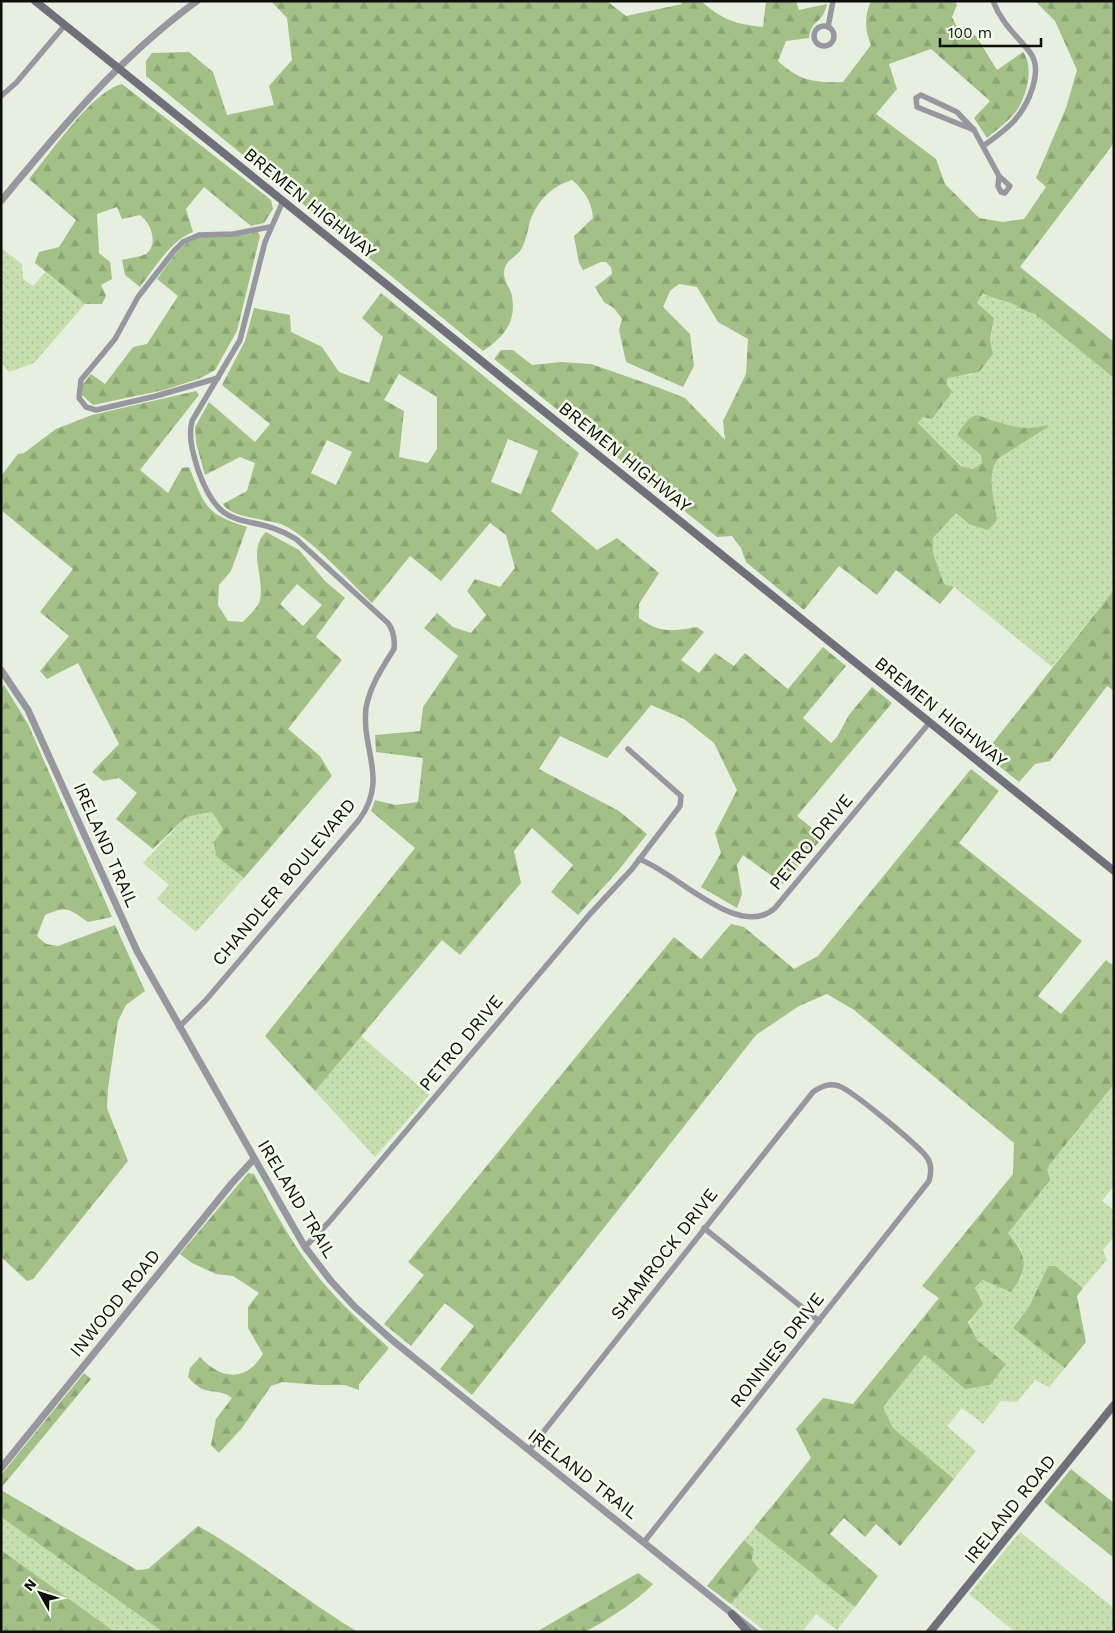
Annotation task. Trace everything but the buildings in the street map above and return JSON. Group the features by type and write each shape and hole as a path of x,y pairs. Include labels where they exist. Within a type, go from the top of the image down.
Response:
{"main road":[{"name":"BREMEN HIGHWAY","path":"35,1 1114,871"},
{"name":"IRELAND ROAD","path":"930,1632 1114,1406"},
{"path":"732,1614 748,1632"}],"street":[{"path":"1,201 86,99 118,67 197,1"},
{"path":"828,28 833,1"},
{"path":"984,146 1010,125 1019,115 1037,71 1029,51 1005,25 992,1"},
{"path":"1,96 12,87 66,25"},
{"path":"974,130 918,107 916,98 924,95 964,118 974,130 984,146 999,176"},
{"name":"CHANDLER BOULEVARD","path":"179,1027 206,1000 359,820 368,806 373,793 374,779 366,726 366,708 372,687 394,649 395,642 393,632 388,623 296,539 280,530 234,518 226,514 211,500 192,449 190,429 192,421 233,353 244,327 270,227 283,201"},
{"path":"218,378 156,396 96,410 81,403 78,393 81,380 86,372 115,339 138,297 178,246 199,236 240,233 270,227"},
{"name":"IRELAND TRAIL","path":"1,670 28,710 131,938 179,1027 305,1247 331,1281 373,1324 755,1632"},
{"name":"PETRO DRIVE","path":"639,859 659,868 725,910 749,918 762,917 775,908 930,722"},
{"name":"PETRO DRIVE","path":"305,1247 329,1222 542,970 639,859 680,806 682,799 677,792 628,749"},
{"name":"SHAMROCK DRIVE","path":"529,1450 808,1098 819,1088 830,1085 849,1092 915,1145 928,1159 931,1176"},
{"name":"INWOOD ROAD","path":"1,1468 226,1190 254,1159"},
{"name":"RONNIES DRIVE","path":"644,1542 927,1186 931,1176"},
{"path":"704,1228 819,1321"}],"green space":[{"path":"271,1 607,1 626,16 682,4 680,1 701,1 716,13 729,20 763,27 766,1 796,1 799,10 827,4 823,15 812,27 809,38 786,41 778,61 801,77 815,81 843,82 871,45 866,23 871,1 955,1 957,5 952,17 958,29 976,36 997,70 1023,52 1027,58 1029,75 1022,101 1014,114 987,138 974,118 990,101 931,49 889,64 897,89 876,114 936,159 945,184 979,218 1003,222 1024,219 1046,187 1036,178 1066,108 1077,70 1055,21 1035,1 1114,1 1114,143 1020,267 1114,342 1114,378 1035,314 983,293 977,303 994,318 990,340 993,354 979,372 947,378 947,385 952,391 950,395 932,419 923,417 918,423 961,466 973,469 982,463 981,455 957,435 971,418 978,415 1004,424 1029,428 1048,425 1048,427 999,458 995,464 992,472 992,488 997,520 988,530 969,524 956,513 933,538 933,553 944,584 954,587 940,604 896,570 877,595 839,566 804,610 746,562 741,548 732,536 717,537 494,359 501,350 513,350 532,365 561,362 591,364 657,387 685,398 725,440 723,421 746,374 748,339 718,322 697,287 679,284 670,291 663,307 690,334 694,366 683,387 626,362 619,330 622,319 614,308 604,302 595,287 612,274 611,267 606,262 601,262 583,270 579,263 574,236 593,218 587,197 572,180 557,187 539,203 532,217 522,248 506,264 504,275 512,297 512,315 507,329 483,351 146,76 146,61 152,53 189,52 213,72 227,115 274,105 269,86 292,60 287,18"},
{"path":"122,84 271,200 273,209 264,223 251,226 204,187 186,209 193,232 185,236 170,249 140,287 125,275 122,260 146,254 150,250 153,239 150,228 140,215 122,219 117,207 97,214 99,253 110,262 112,279 101,285 106,296 102,304 85,304 35,263 39,252 59,247 76,220 29,179 85,111 110,89"},
{"path":"258,232 260,236 237,331 215,370 201,378 164,390 93,405 82,395 83,384 91,374 105,384 133,347 147,344 178,296 157,279 182,247 199,238"},
{"path":"1,248 22,264 23,279 33,286 45,272 85,304 34,363 9,372 1,363"},
{"path":"984,292 1035,314 1114,378 1114,590 1052,667 954,587 944,584 933,553 933,538 956,513 969,524 997,521 992,488 992,472 995,464 999,458 1048,427 1012,428 978,415 957,435 981,454 982,463 973,469 962,466 918,423 923,417 932,419 950,395 952,391 947,385 946,378 964,374 971,375 993,354 990,340 993,327 977,303"},
{"path":"381,293 579,453 551,511 597,550 617,538 659,573 639,604 639,618 660,629 673,630 697,627 704,632 681,660 699,673 715,653 734,666 745,653 788,689 823,647 846,666 803,718 831,743 837,737 849,715 872,687 892,703 797,816 823,837 783,884 743,855 737,865 742,894 737,908 701,887 721,853 715,833 737,790 714,743 684,719 651,705 607,758 560,736 539,769 619,811 647,834 618,871 578,915 551,892 573,865 532,828 514,851 521,883 460,955 442,940 315,1091 265,1036 415,848 371,811 375,800 395,805 418,802 423,758 376,752 375,735 420,731 423,707 458,656 424,628 437,613 453,627 471,633 486,615 467,591 475,579 500,587 515,568 506,535 490,523 441,581 410,556 372,603 317,549 293,531 277,523 241,515 227,509 223,504 247,491 255,463 240,457 205,475 196,443 195,427 209,402 255,442 270,424 222,385 245,341 254,308 290,315 291,332 322,347 339,372 369,383 383,337 362,318","holes":["399,374 437,397 437,449 428,463 399,457 404,411 384,400","508,439 538,451 521,494 491,482","327,440 352,452 336,485 311,473"]},
{"path":"196,391 199,395 140,470 168,493 182,468 189,467 203,500 208,507 222,518 247,527 231,571 219,585 218,605 228,621 243,622 259,603 261,591 257,555 260,539 266,532 299,550 325,581 345,598 316,637 342,660 288,729 320,756 332,776 244,878 216,856 214,842 223,829 212,812 186,817 153,849 116,819 137,793 119,778 103,781 92,772 119,744 78,663 47,679 40,671 69,636 40,612 73,569 1,510 1,476 18,454 24,453 56,429 92,415","holes":["297,584 322,605 303,626 280,604"]},
{"path":"1114,590 1114,691 1107,686 1050,761 1035,764 1019,782 984,754"},
{"path":"4,685 28,724 112,917 88,922 72,911 59,910 45,915 37,936 46,944 58,946 115,925 145,991 126,1005 118,1021 108,1088 107,1108 128,1161 33,1279 27,1281 1,1257 1,688"},
{"path":"971,769 999,791 959,843 1082,941 1038,996 1061,1014 1106,960 1114,966 1114,1084 1047,1168 1050,1180 1008,1233 1019,1248 1024,1262 1021,1275 1011,1292 983,1280 975,1288 983,1304 968,1322 977,1340 1006,1364 990,1385 965,1389 925,1355 883,1407 893,1428 954,1479 900,1546 876,1524 865,1537 844,1518 830,1534 878,1576 855,1607 754,1528 811,1458 796,1429 823,1398 853,1404 939,1298 922,1286 1013,1174 1014,1143 854,1010 827,994 799,1006 756,1035 472,1395 440,1369 474,1326 445,1303 411,1346 384,1324 424,1275 408,1262 674,937 701,959 731,924 744,927 794,969 818,956"},
{"path":"212,812 224,829 214,842 216,856 244,878 196,932 157,899 169,885 143,863 186,817"},
{"path":"361,1036 429,1095 375,1157 315,1091"},
{"path":"1114,1084 1114,1186 1102,1201 1114,1210 1114,1237 1103,1250 1107,1260 1083,1288 1055,1266 1048,1266 1029,1307 1013,1328 1065,1368 1049,1387 1035,1380 1017,1402 1001,1401 983,1424 962,1408 947,1426 976,1451 954,1479 893,1428 883,1407 925,1355 965,1389 1006,1364 983,1346 973,1334 970,1326 970,1317 975,1291 983,1280 1021,1279 1022,1254 1008,1233 1049,1180 1047,1168"},
{"path":"248,1173 254,1174 288,1234 321,1280 389,1348 359,1384 359,1390 345,1385 282,1382 271,1386 242,1428 219,1453 211,1445 216,1419 232,1398 200,1388 194,1384 188,1377 190,1368 200,1357 216,1370 233,1375 249,1370 256,1363 263,1354 248,1328 248,1307 259,1293 233,1276 216,1274 192,1263 180,1254"},
{"path":"1048,1266 1055,1266 1083,1288 1077,1296 1086,1342 1065,1368 1013,1328 1029,1307"},
{"path":"84,1373 91,1379 1,1488 1,1475"},
{"path":"1071,1469 1114,1503 1114,1558 1044,1502"},
{"path":"1,1490 137,1570 148,1569 198,1526 239,1551 317,1606 358,1632 163,1632 1,1517"},
{"path":"1,1517 163,1632 115,1632 1,1550"},
{"path":"754,1528 855,1607 837,1630 816,1614 802,1632 766,1632 731,1604 759,1569 752,1560 754,1549 744,1540"},
{"path":"1020,1532 1114,1608 1114,1632 1015,1632 969,1594"},
{"path":"744,1540 754,1549 752,1560 759,1569 731,1604 707,1586"},
{"path":"1,1550 115,1632 1,1632"},
{"path":"638,1573 653,1584 630,1604 599,1624 583,1632 536,1632"}]}
